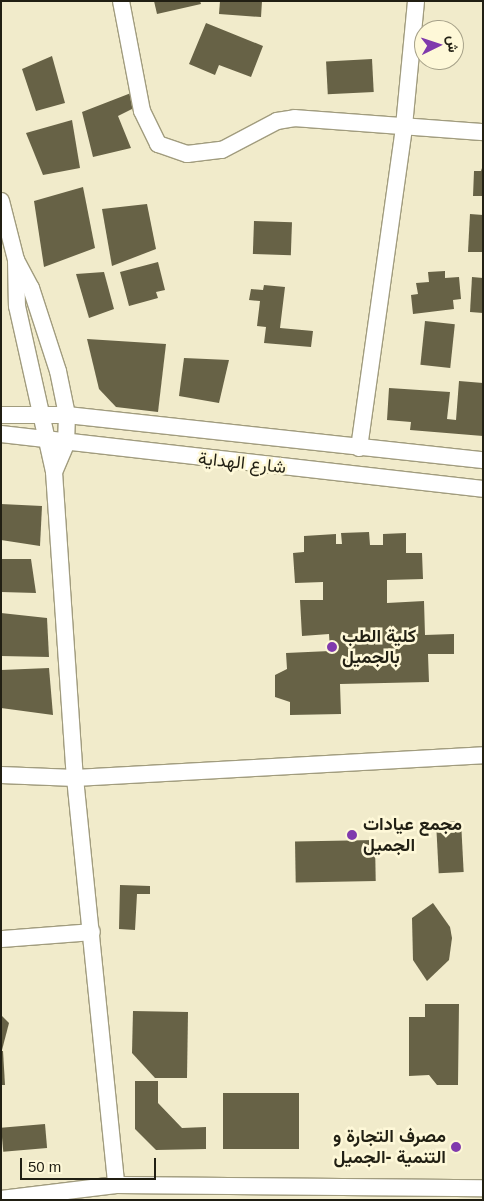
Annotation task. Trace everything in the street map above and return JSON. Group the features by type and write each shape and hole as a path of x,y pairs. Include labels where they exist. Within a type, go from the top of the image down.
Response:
{"street":[{"path":"121,1 142,111 158,144 187,154 222,150 256,130 294,118 483,132"},
{"path":"359,448 404,126 416,1"},
{"path":"1,200 16,260 18,306 42,415 44,441 54,472 75,778 116,1185"},
{"path":"16,260 31,288 67,416 66,444 54,472"},
{"name":"شارع الهداية","path":"1,415 67,416 483,460"},
{"name":"شارع الهداية","path":"1,434 66,444 483,489"},
{"path":"1,775 75,778 483,755"},
{"path":"1,939 92,932"},
{"path":"1,1199 116,1185 483,1188"}],"building":[{"path":"154,1 200,1 201,4 157,14"},
{"path":"220,1 262,1 261,17 219,14"},
{"path":"206,23 263,46 251,77 219,65 215,75 189,64"},
{"path":"52,56 65,103 36,111 22,69"},
{"path":"372,59 374,92 328,94 326,61"},
{"path":"131,93 134,108 118,116 131,148 93,157 82,112"},
{"path":"72,120 80,168 43,175 26,133"},
{"path":"483,165 483,196 473,196 474,171 481,171"},
{"path":"83,187 95,248 44,267 34,201"},
{"path":"147,204 156,249 112,266 102,209"},
{"path":"470,214 483,215 483,252 468,252"},
{"path":"254,221 292,222 291,255 253,254"},
{"path":"158,262 165,290 156,292 158,298 129,306 120,272"},
{"path":"445,271 445,278 459,277 461,299 453,300 454,309 413,314 411,295 418,294 416,283 429,282 428,272"},
{"path":"104,272 114,309 89,318 76,274"},
{"path":"472,277 483,278 483,313 470,312"},
{"path":"264,285 285,287 280,328 313,331 311,347 264,343 266,327 257,326 260,301 249,300 251,289 263,290"},
{"path":"425,321 455,324 450,368 420,365"},
{"path":"87,339 166,344 158,412 116,407 99,389"},
{"path":"184,358 229,360 219,403 179,396"},
{"path":"459,381 483,383 483,436 410,430 411,422 387,420 389,388 450,392 447,419 456,420"},
{"path":"1,504 42,506 40,546 1,540"},
{"path":"369,532 370,545 383,545 383,534 406,533 406,553 422,553 423,579 387,580 387,603 424,601 425,635 454,634 454,654 428,654 429,682 340,684 341,714 290,715 290,702 275,697 275,675 287,669 286,653 330,651 329,634 302,636 300,600 323,600 323,582 295,583 293,553 304,552 304,536 336,534 336,544 342,544 341,533"},
{"path":"1,559 31,559 36,593 1,592"},
{"path":"1,613 47,618 49,657 1,656"},
{"path":"49,668 53,715 1,708 1,670"},
{"path":"461,821 464,872 439,873 436,822"},
{"path":"375,840 376,881 296,882 295,841"},
{"path":"120,885 150,886 150,894 137,894 135,930 119,929"},
{"path":"433,903 450,927 452,938 449,960 427,981 413,960 412,918"},
{"path":"425,1004 459,1004 458,1085 437,1085 429,1075 409,1076 409,1017 425,1017"},
{"path":"133,1011 188,1012 187,1078 155,1078 132,1053"},
{"path":"1,1015 9,1023 2,1050 1,1050"},
{"path":"1,1051 3,1051 5,1085 1,1085"},
{"path":"135,1081 158,1081 158,1103 182,1128 206,1127 206,1149 156,1150 135,1129"},
{"path":"223,1093 299,1093 299,1149 223,1149"},
{"path":"45,1124 47,1148 3,1152 1,1128"}],"place":[{"name":"كلية الطب بالجميل","path":"332,647"},
{"name":"مجمع عيادات الجميل","path":"352,835"},
{"name":"مصرف التجارة و التنمية -الجميل","path":"456,1147"}]}
